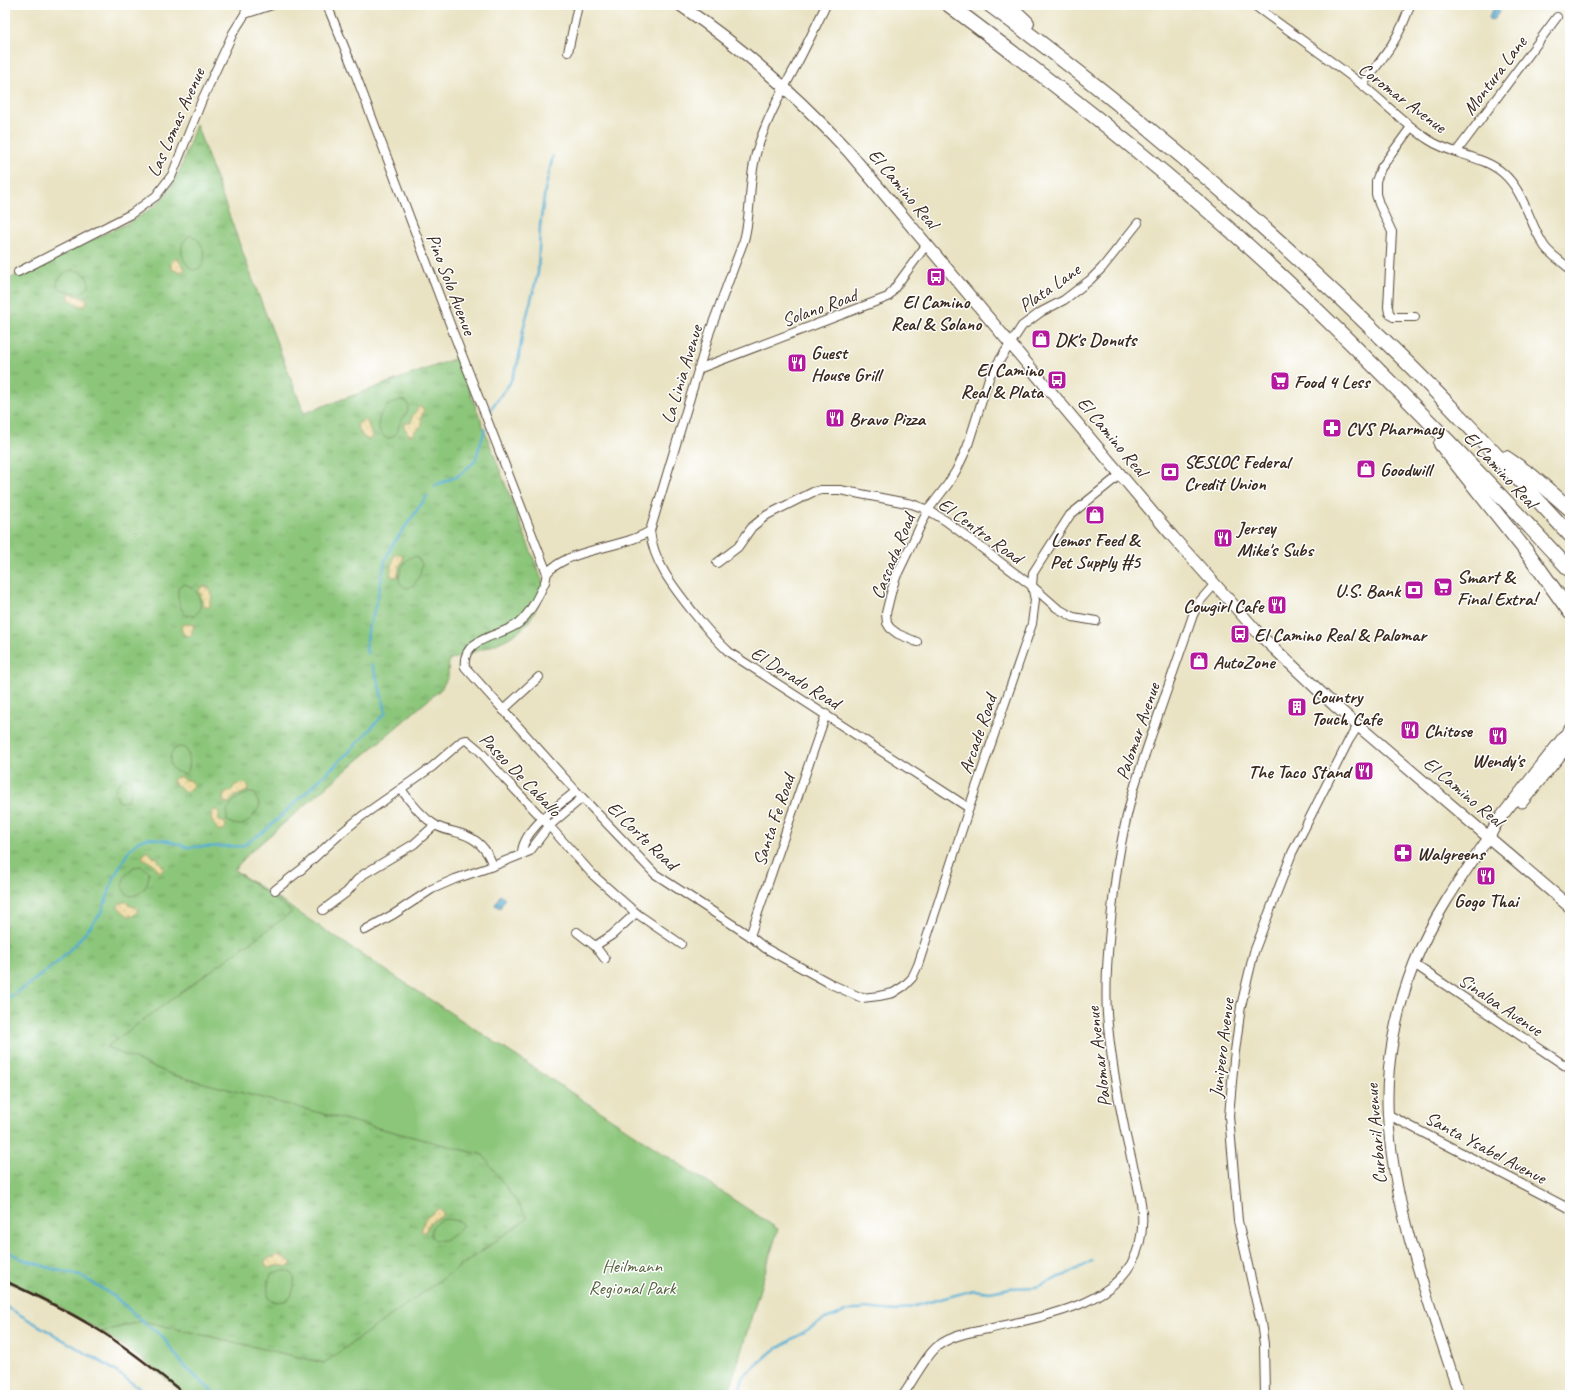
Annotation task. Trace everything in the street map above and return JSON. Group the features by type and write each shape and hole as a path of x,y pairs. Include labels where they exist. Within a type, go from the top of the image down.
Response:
{"highway":[{"name":"El Camino Real","path":"949,5 1058,87 1163,172 1294,288 1392,382 1570,570"},
{"name":"El Camino Real","path":"990,5 1075,69 1158,136 1298,258 1393,348 1485,443 1570,535"},
{"path":"1008,5 1075,69"},
{"path":"1392,382 1530,556 1570,612"},
{"path":"1485,443 1532,476 1570,509"}],"main road":[{"name":"El Camino Real","path":"680,5 736,46 784,87 848,151 1214,585 1277,652 1358,726 1570,907"},
{"name":"Curbaril Avenue","path":"1489,837 1497,822 1570,729"},
{"name":"Curbaril Avenue","path":"1489,837 1502,826 1570,743"}],"street":[{"name":"Las Lomas Avenue","path":"18,272 131,214 156,196 172,175 205,93 233,33 245,14 247,5"},
{"path":"245,14 272,5"},
{"name":"Pino Solo Avenue","path":"327,5 355,73 448,321 547,573"},
{"path":"568,52 578,5"},
{"name":"La Linia Avenue","path":"650,531 698,368 718,308 748,227 752,168 757,149 770,114 826,5"},
{"name":"Coromar Avenue","path":"1254,5 1362,85 1412,127 1435,144 1457,151 1492,166 1509,179 1545,247 1557,259 1570,268"},
{"path":"1362,85 1387,53 1404,24 1410,5"},
{"name":"Montura Lane","path":"1457,151 1557,17"},
{"path":"1412,127 1381,168 1375,188 1379,204 1392,232 1388,307 1389,313 1393,317 1415,318"},
{"name":"Plata Lane","path":"1010,343 1022,326 1029,320 1064,300 1090,280 1102,268 1138,223"},
{"name":"Solano Road","path":"698,368 888,297 927,244"},
{"name":"Cascada Road","path":"917,642 892,630 887,622 886,613 896,577 928,510 948,484 957,469 967,448 990,374 1010,343"},
{"name":"Arcade Road","path":"862,998 893,993 904,986 912,978 918,965 969,808 1032,624 1034,600 1032,573 1070,515 1120,474"},
{"name":"El Centro Road","path":"717,562 738,547 752,527 767,514 813,492 822,490 840,490 912,504 928,510 946,521 1032,586 1057,608 1073,617 1096,621"},
{"path":"547,573 567,559 633,539 650,531"},
{"name":"El Dorado Road","path":"650,531 651,543 664,572 679,595 719,643 739,660 826,714 969,808"},
{"name":"El Corte Road","path":"547,573 546,581 524,618 509,629 474,644 469,648 464,657 465,667 582,798 655,874 750,936 765,948 833,986 862,998"},
{"name":"Palomar Avenue","path":"903,1395 929,1356 940,1344 968,1333 1057,1312 1091,1300 1116,1283 1136,1254 1142,1229 1142,1206 1118,1098 1107,1014 1107,958 1113,901 1121,839 1135,786 1194,615 1200,601 1214,585"},
{"path":"503,710 539,677"},
{"name":"Santa Fe Road","path":"750,936 826,714"},
{"name":"Junipero Avenue","path":"1265,1395 1264,1344 1261,1323 1238,1221 1229,1116 1240,1013 1254,952 1290,860 1342,754 1358,726"},
{"name":"Paseo De Caballo","path":"275,890 302,869 340,834 432,767 462,741 467,740 480,750 593,875 636,913 681,944"},
{"path":"400,789 414,807 435,825 463,834 476,841 488,854 493,866"},
{"path":"522,853 522,846 543,819 576,791"},
{"path":"365,930 394,914 432,889 455,878 493,866 530,851 549,826 582,798"},
{"path":"558,805 565,812"},
{"path":"323,910 347,892 364,874 414,844 435,825"},
{"name":"Curbaril Avenue","path":"1459,1395 1402,1208 1393,1166 1388,1114 1388,1074 1394,1037 1414,964 1426,937 1489,837"},
{"path":"595,946 612,935 636,913"},
{"path":"578,932 595,946 605,959"},
{"name":"Sinaloa Avenue","path":"1414,964 1570,1069"},
{"name":"Santa Ysabel Avenue","path":"1388,1114 1570,1209"}],"green space":[{"path":"196,124 252,278 304,413 457,358 545,588 536,609 529,621 522,628 514,635 481,650 449,660 448,677 441,689 248,854 234,870 293,912 106,1047 173,1075 484,1155 528,1218 324,1363 142,1321 102,1332 42,1297 5,1281 5,281 134,220 155,206 167,193 181,168"},
{"path":"191,235 200,243 204,252 203,264 198,269 193,270 186,263 182,252 183,242"},
{"path":"71,270 81,272 88,278 89,286 82,293 65,291 57,285 57,282 61,276"},
{"path":"401,400 407,402 407,412 395,435 389,438 384,437 378,426 379,419 383,411 390,405"},
{"path":"415,556 422,564 420,574 414,584 408,588 404,587 399,581 401,569 408,559"},
{"path":"184,584 195,590 199,597 200,610 194,616 186,615 180,606 178,590 179,586"},
{"path":"179,747 185,748 189,758 189,768 185,774 173,769 170,763 173,750"},
{"path":"127,777 131,781 132,789 127,801 119,802 115,792 116,787 123,779"},
{"path":"249,793 254,793 260,806 250,820 238,825 227,821 229,806 239,797"},
{"path":"141,866 149,872 148,881 142,891 138,894 130,896 125,893 123,888 124,878 133,867"},
{"name":"Heilmann Regional Park","path":"234,870 778,1229 728,1395 186,1395 142,1359 102,1332 142,1321 324,1363 528,1218 483,1155 173,1075 106,1047 292,912"},
{"path":"445,1219 460,1221 462,1225 455,1234 448,1238 440,1241 435,1240 431,1236 432,1227 436,1223"},
{"path":"280,1271 287,1271 293,1274 293,1288 291,1297 285,1301 274,1302 269,1299 269,1283 271,1274"}],"sand":[{"path":"174,259 178,259 185,269 183,272 173,270 171,264"},
{"path":"72,293 76,296 87,299 87,303 84,306 81,306 69,299 69,294"},
{"path":"418,407 422,408 424,411 421,418 422,426 416,430 413,435 409,435 404,427 404,423 411,423 412,417"},
{"path":"365,419 372,436 368,440 362,436 357,425"},
{"path":"395,555 402,555 403,560 399,567 398,576 394,577 391,576 393,560"},
{"path":"205,586 209,588 212,597 208,608 204,606 199,590"},
{"path":"182,625 194,625 191,636 184,635 181,629"},
{"path":"179,776 184,780 190,780 193,785 189,790 183,791 174,783 173,780"},
{"path":"246,783 249,787 248,791 235,796 229,803 223,802 224,794 231,791 235,785"},
{"path":"216,810 219,812 219,820 225,823 226,827 223,830 218,830 212,822 211,814"},
{"path":"146,852 149,852 153,857 157,857 159,862 164,867 163,870 159,872 153,863 143,859 143,855"},
{"path":"128,902 129,905 137,908 137,912 133,916 128,916 118,907 119,904"},
{"path":"438,1209 443,1212 443,1216 430,1222 425,1232 422,1232 425,1219"},
{"path":"278,1255 291,1262 291,1265 287,1267 279,1265 269,1268 265,1265 265,1260"}],"water":[{"path":"1497,7 1500,11 1494,19 1490,20 1489,17 1494,8"},
{"path":"500,895 505,898 500,908 495,905"}],"waterway":[{"path":"490,412 510,383 518,362 523,330 538,273 540,226 545,190 553,156"},
{"path":"435,487 436,485 458,476 475,461 485,429"},
{"path":"368,654 366,650 368,630 376,605 385,561 391,547 427,496"},
{"path":"5,1000 28,985 59,961 80,939 102,912 115,875 130,849 139,841 150,838 169,841 186,847 242,846 266,830 350,751 386,712 372,665"},
{"path":"5,1250 22,1259 53,1269 80,1275 115,1297 144,1323 162,1336 184,1366 216,1395"},
{"path":"738,1395 744,1376 770,1353 825,1319 845,1312 864,1308 896,1311 974,1290 990,1292 1010,1288 1036,1287 1065,1275 1092,1261"},
{"path":"5,1306 108,1366 149,1395"}],"railway":[{"path":"5,1281 60,1308 105,1334 186,1395"}],"place":[{"name":"El Camino Real & Solano","path":"936,277"},
{"name":"DK's Donuts","path":"1041,339"},
{"name":"Guest House Grill","path":"797,363"},
{"name":"El Camino Real & Plata","path":"1057,380"},
{"name":"Food 4 Less","path":"1280,381"},
{"name":"Bravo Pizza","path":"835,418"},
{"name":"CVS Pharmacy","path":"1332,428"},
{"name":"Goodwill","path":"1366,469"},
{"name":"SESLOC Federal Credit Union","path":"1170,472"},
{"name":"Lemos Feed & Pet Supply #5","path":"1095,515"},
{"name":"Jersey Mike's Subs","path":"1223,538"},
{"name":"Smart & Final Extra!","path":"1443,587"},
{"name":"U.S. Bank","path":"1414,590"},
{"name":"Cowgirl Cafe","path":"1277,605"},
{"name":"El Camino Real & Palomar","path":"1240,634"},
{"name":"AutoZone","path":"1199,661"},
{"name":"Country Touch Cafe","path":"1297,707"},
{"name":"Chitose","path":"1410,730"},
{"name":"Wendy's","path":"1498,736"},
{"name":"The Taco Stand","path":"1364,771"},
{"name":"Walgreens","path":"1403,853"},
{"name":"Gogo Thai","path":"1486,876"}]}
